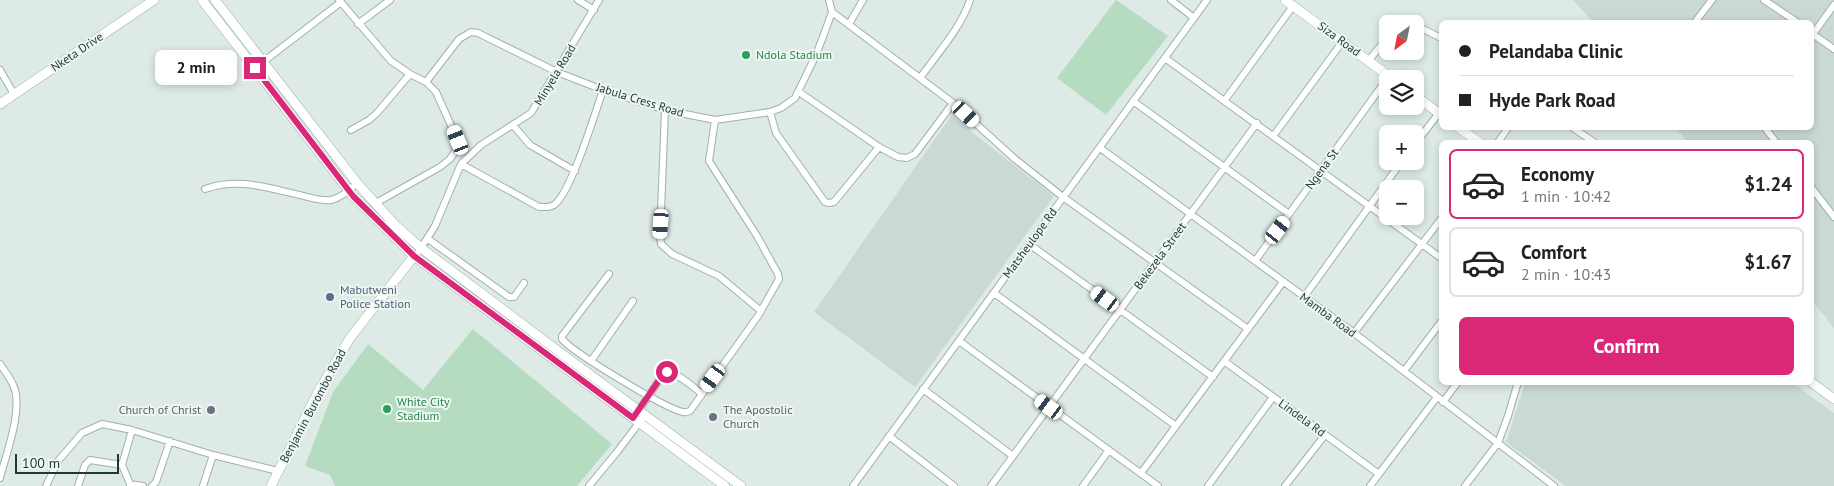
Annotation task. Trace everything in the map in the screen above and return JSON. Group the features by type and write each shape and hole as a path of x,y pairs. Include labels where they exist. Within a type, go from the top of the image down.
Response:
{"street":[{"name":"Nketa Drive","path":"0,104 154,0"},
{"path":"202,0 374,204 422,248 741,486"},
{"path":"215,0 259,66 349,190 377,221 414,256 725,486"},
{"path":"358,24 390,0"},
{"path":"578,0 594,10"},
{"name":"Minyela Road","path":"414,256 422,248 435,226 461,164 481,145 531,114 600,0"},
{"path":"829,0 832,12 953,102 1015,159 1063,197 1248,329"},
{"path":"848,24 863,0"},
{"path":"920,78 954,30 967,9 970,0"},
{"path":"1171,0 1194,18"},
{"name":"Matsheulope Rd","path":"853,486 1207,0"},
{"name":"Siza Road","path":"1284,0 1382,70"},
{"path":"1697,20 1712,0"},
{"path":"1764,0 1794,20"},
{"path":"259,66 340,1 387,58 410,74 426,82 436,92 458,140 456,150 450,159 440,167 374,204"},
{"path":"1814,30 1834,5"},
{"path":"1225,100 1293,6"},
{"name":"Jabula Cress Road","path":"426,82 459,39 471,32 478,33 557,72 665,110 715,120 770,112 788,103 799,92 816,55 832,12"},
{"path":"1424,30 1439,37"},
{"path":"1814,34 1834,49"},
{"path":"1274,135 1343,41"},
{"path":"1369,60 1379,48"},
{"path":"1165,58 1274,135 1439,256"},
{"path":"0,70 2,80 14,94"},
{"path":"351,130 377,113 410,74"},
{"path":"461,164 539,206 545,207 554,204 559,200 575,171 604,90"},
{"path":"799,92 879,147 898,157 907,158 915,154 953,102"},
{"name":"Ngena St","path":"1255,261 1379,93"},
{"path":"1133,101 1289,214"},
{"path":"1424,102 1439,113"},
{"path":"665,110 661,244 672,254 719,276 761,311"},
{"path":"770,112 776,134 825,202 834,202 879,147"},
{"path":"1424,133 1439,115"},
{"path":"609,274 562,336 563,342 648,396 682,412 690,411 778,284 778,274 757,236 709,161 715,120"},
{"name":"Bekezela Street","path":"991,486 1257,123"},
{"path":"513,125 530,145 575,171"},
{"path":"1462,130 1476,140"},
{"path":"1576,130 1591,140"},
{"path":"1767,130 1774,140"},
{"name":"Mamba Road","path":"1100,148 1354,333 1550,485"},
{"path":"1304,297 1395,170"},
{"path":"205,189 221,184 254,185 318,200 332,200 357,183"},
{"path":"1814,191 1834,217"},
{"path":"1354,333 1439,222"},
{"path":"428,239 509,297 514,297 524,283"},
{"path":"1030,244 1213,377"},
{"name":"Benjamin Burombo Road","path":"271,486 318,392 350,338 414,256"},
{"path":"1141,473 1283,282"},
{"path":"994,293 1176,426"},
{"path":"591,361 633,301"},
{"path":"1404,371 1439,325"},
{"path":"959,341 1158,486"},
{"name":"Lindela Rd","path":"1224,361 1379,474"},
{"path":"0,364 14,388 17,400 14,424 3,457 0,478"},
{"path":"590,486 642,412 648,396 664,373 673,372 702,394"},
{"path":"1814,384 1834,399"},
{"path":"1443,402 1456,385"},
{"path":"1465,486 1498,443 1517,385"},
{"path":"923,390 1013,456"},
{"path":"1208,486 1273,397"},
{"path":"1370,486 1437,397"},
{"path":"46,486 58,461 82,433 102,424 132,430 213,455 278,471"},
{"path":"132,430 122,465 130,485 143,486"},
{"path":"1285,486 1325,435"},
{"path":"889,436 954,486"},
{"path":"152,486 156,482 170,441"},
{"path":"1083,486 1109,450"},
{"path":"204,486 213,455"},
{"path":"78,486 85,465 90,460 122,465"}],"shaded area":[{"path":"1573,0 1834,0 1834,328 1814,303 1814,140 1685,140 1678,130 1814,130 1814,20 1591,20"},
{"path":"951,116 1054,196 915,387 814,312"},
{"path":"1524,385 1795,385 1834,413 1834,486 1566,486 1506,442"}],"green space":[{"path":"1116,0 1168,36 1106,115 1057,78"},
{"path":"473,329 612,444 577,486 335,486 330,475 305,466 333,392 368,344 423,390"}],"place":[{"name":"Ndola Stadium","path":"746,55"},
{"name":"Mabutweni Police Station","path":"330,297"},
{"name":"White City Stadium","path":"387,409"},
{"name":"Church of Christ","path":"211,410"},
{"name":"The Apostolic Church","path":"713,417"}],"route":[{"path":"255,68 353,196 414,256 633,418 664,373 667,372"}]}
